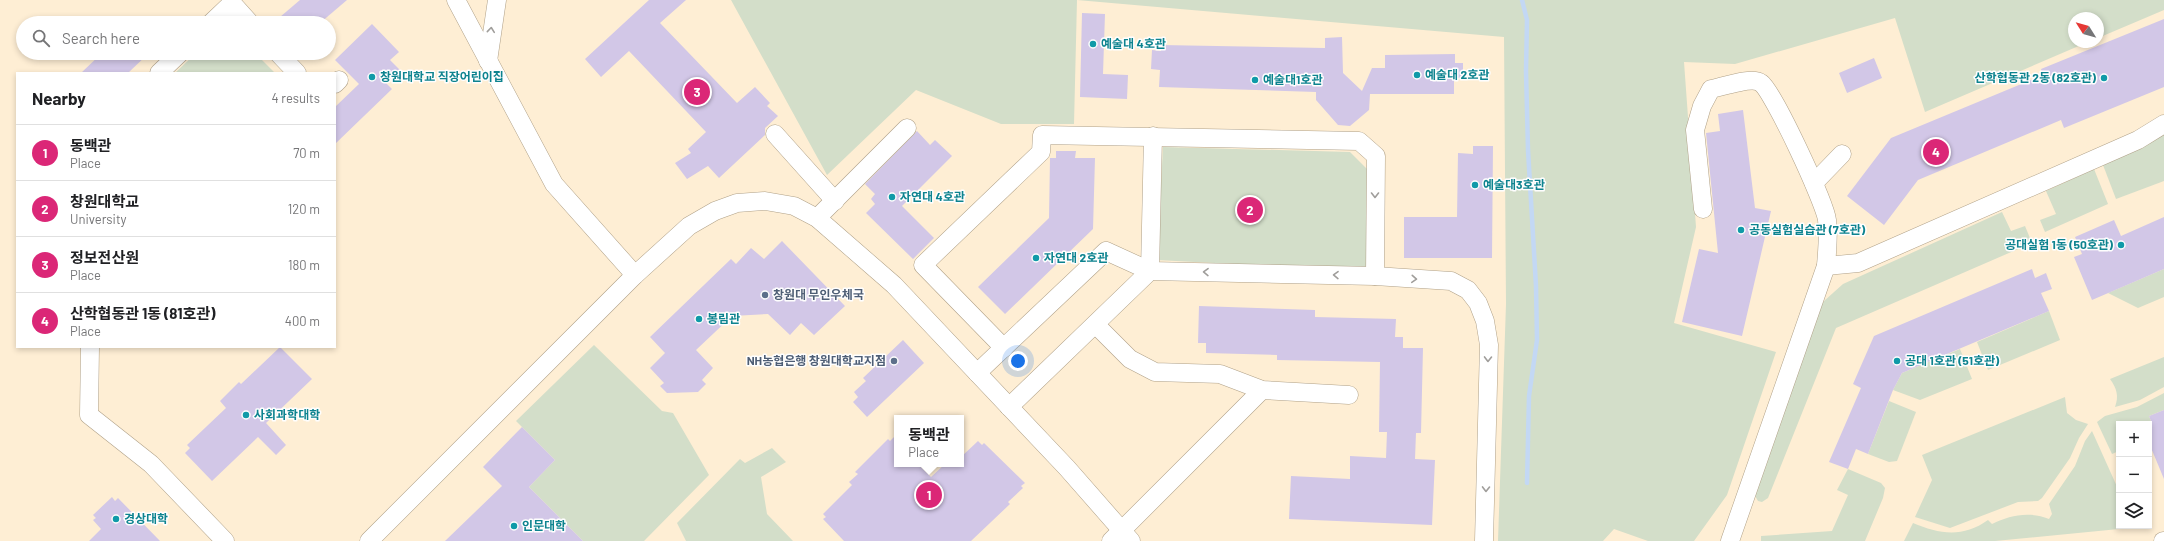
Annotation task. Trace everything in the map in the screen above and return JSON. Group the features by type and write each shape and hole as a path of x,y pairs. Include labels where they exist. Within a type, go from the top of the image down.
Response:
{"street":[{"path":"488,61 497,0"},
{"path":"462,2 488,61 554,184 635,276"},
{"path":"218,16 232,3 244,16"},
{"path":"160,72 173,60"},
{"path":"285,60 296,72"},
{"path":"1703,209 1695,130 1697,119 1710,89 1750,80 1761,82 1771,94 1814,183 1827,220 1826,266 1730,541"},
{"path":"1826,266 1858,263 2131,143 2164,124"},
{"path":"817,218 908,128"},
{"path":"775,134 835,201"},
{"path":"1004,348 924,265 1041,152 1042,135 1359,141 1376,156 1375,276"},
{"path":"1009,407 1096,325 1150,271 1153,136"},
{"path":"1814,183 1842,154"},
{"path":"369,541 635,276 690,226 715,211 737,203 765,201 794,206 817,218 894,285 1067,468 1121,538 1262,390"},
{"path":"977,373 1106,251 1150,271 1375,276 1450,281 1468,290 1478,303 1485,321 1489,345 1484,541"},
{"path":"1096,325 1130,359 1147,369 1162,373 1220,374 1262,390 1349,395"},
{"path":"90,348 89,415 151,464 225,541"}],"green space":[{"path":"731,0 1077,0 1074,124 1001,124 916,90 827,175"},
{"path":"1077,0 2164,0 2164,10 2104,35 2104,12 2068,12 2068,48 2074,48 1925,112 1895,18 1735,64 1684,62 1696,227 1674,323 1776,352 1727,495 1694,541 1648,541 1614,529 1603,541 1498,541 1506,304 1504,37"},
{"path":"189,60 262,60 274,72 176,72"},
{"path":"2164,134 2164,181 2116,199 2103,165"},
{"path":"1163,147 1350,152 1369,171 1370,271 1157,260"},
{"path":"2094,169 2108,204 2045,232 2040,220 2056,214 2046,191"},
{"path":"2002,212 2011,231 2025,226 2032,243 1836,328 1768,498 1762,502 1758,501 1755,496 1817,312 1824,301 1843,284"},
{"path":"2164,269 2164,297 2138,308 2108,293"},
{"path":"2049,311 2060,340 1988,370 1977,342"},
{"path":"594,345 662,411 673,413 709,475 644,541 583,541 529,487 555,460 516,421"},
{"path":"1960,349 1972,379 1920,400 1893,390 1902,373"},
{"path":"2164,357 2164,387 2140,400 2115,407 2117,393 2110,379"},
{"path":"2164,393 2164,410 2149,416 2151,421 2116,421 2116,452 2112,454 2097,422 2105,416 2137,407"},
{"path":"2065,397 2067,413 2076,420 2088,424 2079,438 2070,458 2042,498 2038,501 2018,502 1950,528 1915,517 1932,480 1922,455"},
{"path":"1889,401 1916,412 1897,461 1889,462 1868,454"},
{"path":"2092,431 2116,484 2116,529 2119,529 1995,541 1904,541 1913,523 1942,532 1960,532 1979,526 1988,520 1992,524 2013,516 2034,515 2049,519 2052,514 2049,504 2075,466 2085,441"},
{"path":"772,448 786,462 761,477 767,514 793,541 686,541 677,523 740,459 745,463"},
{"path":"1848,469 1881,483 1885,488 1883,498 1865,541 1761,541 1761,536 1832,531 1848,495 1837,490"}],"building":[{"path":"300,0 347,0 328,16 281,16"},
{"path":"649,0 686,0 660,23 737,103 755,87 770,103 767,106 778,116 765,128 765,135 719,178 708,166 687,179 675,163 691,153 688,149 706,132 629,51 601,77 585,59"},
{"name":"예술대 4호관","path":"1082,13 1105,14 1103,74 1128,75 1127,99 1080,97"},
{"path":"2164,19 2164,87 2064,128 2061,120 1918,180 1884,225 1847,196 1891,138 2043,75 2041,69 2093,48 2104,48 2104,43"},
{"name":"창원대학교 직장어린이집","path":"372,24 399,52 390,60 400,70 386,83 392,89 336,143 336,106 359,84 335,60"},
{"name":"예술대1호관","path":"1342,37 1343,73 1362,91 1372,68 1385,68 1385,55 1455,54 1455,63 1463,63 1463,78 1454,78 1454,94 1370,94 1369,110 1350,126 1338,125 1316,100 1316,92 1159,87 1160,70 1151,69 1152,50 1161,51 1161,45 1325,48 1325,38"},
{"path":"1874,58 1882,78 1847,93 1839,73"},
{"path":"95,60 142,60 129,72 82,72"},
{"name":"공동실험실습관 (7호관)","path":"1743,110 1755,208 1771,211 1742,336 1682,322 1699,249 1718,253 1706,133 1720,131 1718,114"},
{"name":"자연대 4호관","path":"917,131 930,145 935,140 952,156 902,206 934,238 913,259 866,213 875,204 871,199 875,194 865,184"},
{"name":"예술대3호관","path":"1473,146 1493,146 1492,258 1404,258 1404,217 1457,217 1458,153 1473,154"},
{"name":"자연대 2호관","path":"1056,151 1076,151 1075,158 1095,158 1093,229 1005,314 978,287 1049,218 1050,158 1056,158"},
{"name":"공대실험 1동 (50호관)","path":"2164,217 2164,269 2092,300 2074,257 2082,254 2075,237 2114,220 2121,236"},
{"name":"봉림관","path":"782,241 845,306 814,335 801,323 790,335 768,314 732,316 696,350 713,368 702,380 706,384 698,392 667,393 660,386 664,383 650,368 665,353 650,337 731,259 736,264 751,248 764,259"},
{"name":"공대 1호관 (51호관)","path":"2032,269 2035,278 2046,273 2052,289 2041,293 2049,311 1902,373 1893,390 1868,454 1856,449 1848,469 1829,462 1861,388 1853,384 1874,336"},
{"path":"1199,306 1315,310 1315,317 1396,319 1395,337 1403,337 1403,348 1423,348 1421,433 1416,433 1415,459 1435,460 1432,525 1289,519 1291,476 1350,479 1350,456 1386,458 1387,432 1379,432 1380,362 1277,360 1277,355 1206,353 1206,343 1198,343"},
{"path":"903,340 924,363 867,417 853,402 858,397 854,392 866,381 863,378"},
{"name":"사회과학대학","path":"279,348 281,348 312,379 266,423 286,445 276,455 258,437 212,481 185,453 190,448 187,445 226,408 220,401 239,382 241,384"},
{"path":"2164,410 2164,479 2152,450 2152,421 2149,416"},
{"path":"522,427 555,460 529,487 583,541 445,541 502,486 483,467"},
{"path":"894,437 894,467 921,467 931,477 942,467 964,467 964,454 978,441 982,445 984,443 1025,483 1021,486 1023,488 1008,502 1010,504 971,541 844,541 823,519 826,517 823,514 852,485 849,482 858,474 855,472 888,439 890,441"},
{"name":"경상대학","path":"112,497 115,501 118,498 160,541 89,541 101,529 93,520 96,518 93,515"}],"waterway":[{"path":"1522,0 1527,20 1526,71 1528,150 1536,286 1537,340 1529,396 1527,483"}],"place":[{"name":"예술대 4호관","path":"1093,44"},
{"name":"예술대 2호관","path":"1417,75"},
{"name":"창원대학교 직장어린이집","path":"372,77"},
{"name":"산학협동관 2동 (82호관)","path":"2104,78"},
{"name":"예술대1호관","path":"1255,80"},
{"name":"정보전산원","path":"697,92"},
{"name":"산학협동관 1동 (81호관)","path":"1936,152"},
{"name":"예술대3호관","path":"1475,185"},
{"name":"자연대 4호관","path":"892,197"},
{"name":"창원대학교","path":"1250,210"},
{"name":"공동실험실습관 (7호관)","path":"1741,230"},
{"name":"공대실험 1동 (50호관)","path":"2121,245"},
{"name":"자연대 2호관","path":"1036,258"},
{"name":"창원대 무인우체국","path":"765,295"},
{"name":"봉림관","path":"699,319"},
{"name":"NH농협은행 창원대학교지점","path":"894,361"},
{"name":"공대 1호관 (51호관)","path":"1897,361"},
{"name":"사회과학대학","path":"246,415"},
{"name":"동백관","path":"929,495"},
{"name":"경상대학","path":"116,519"},
{"name":"인문대학","path":"514,526"}]}
